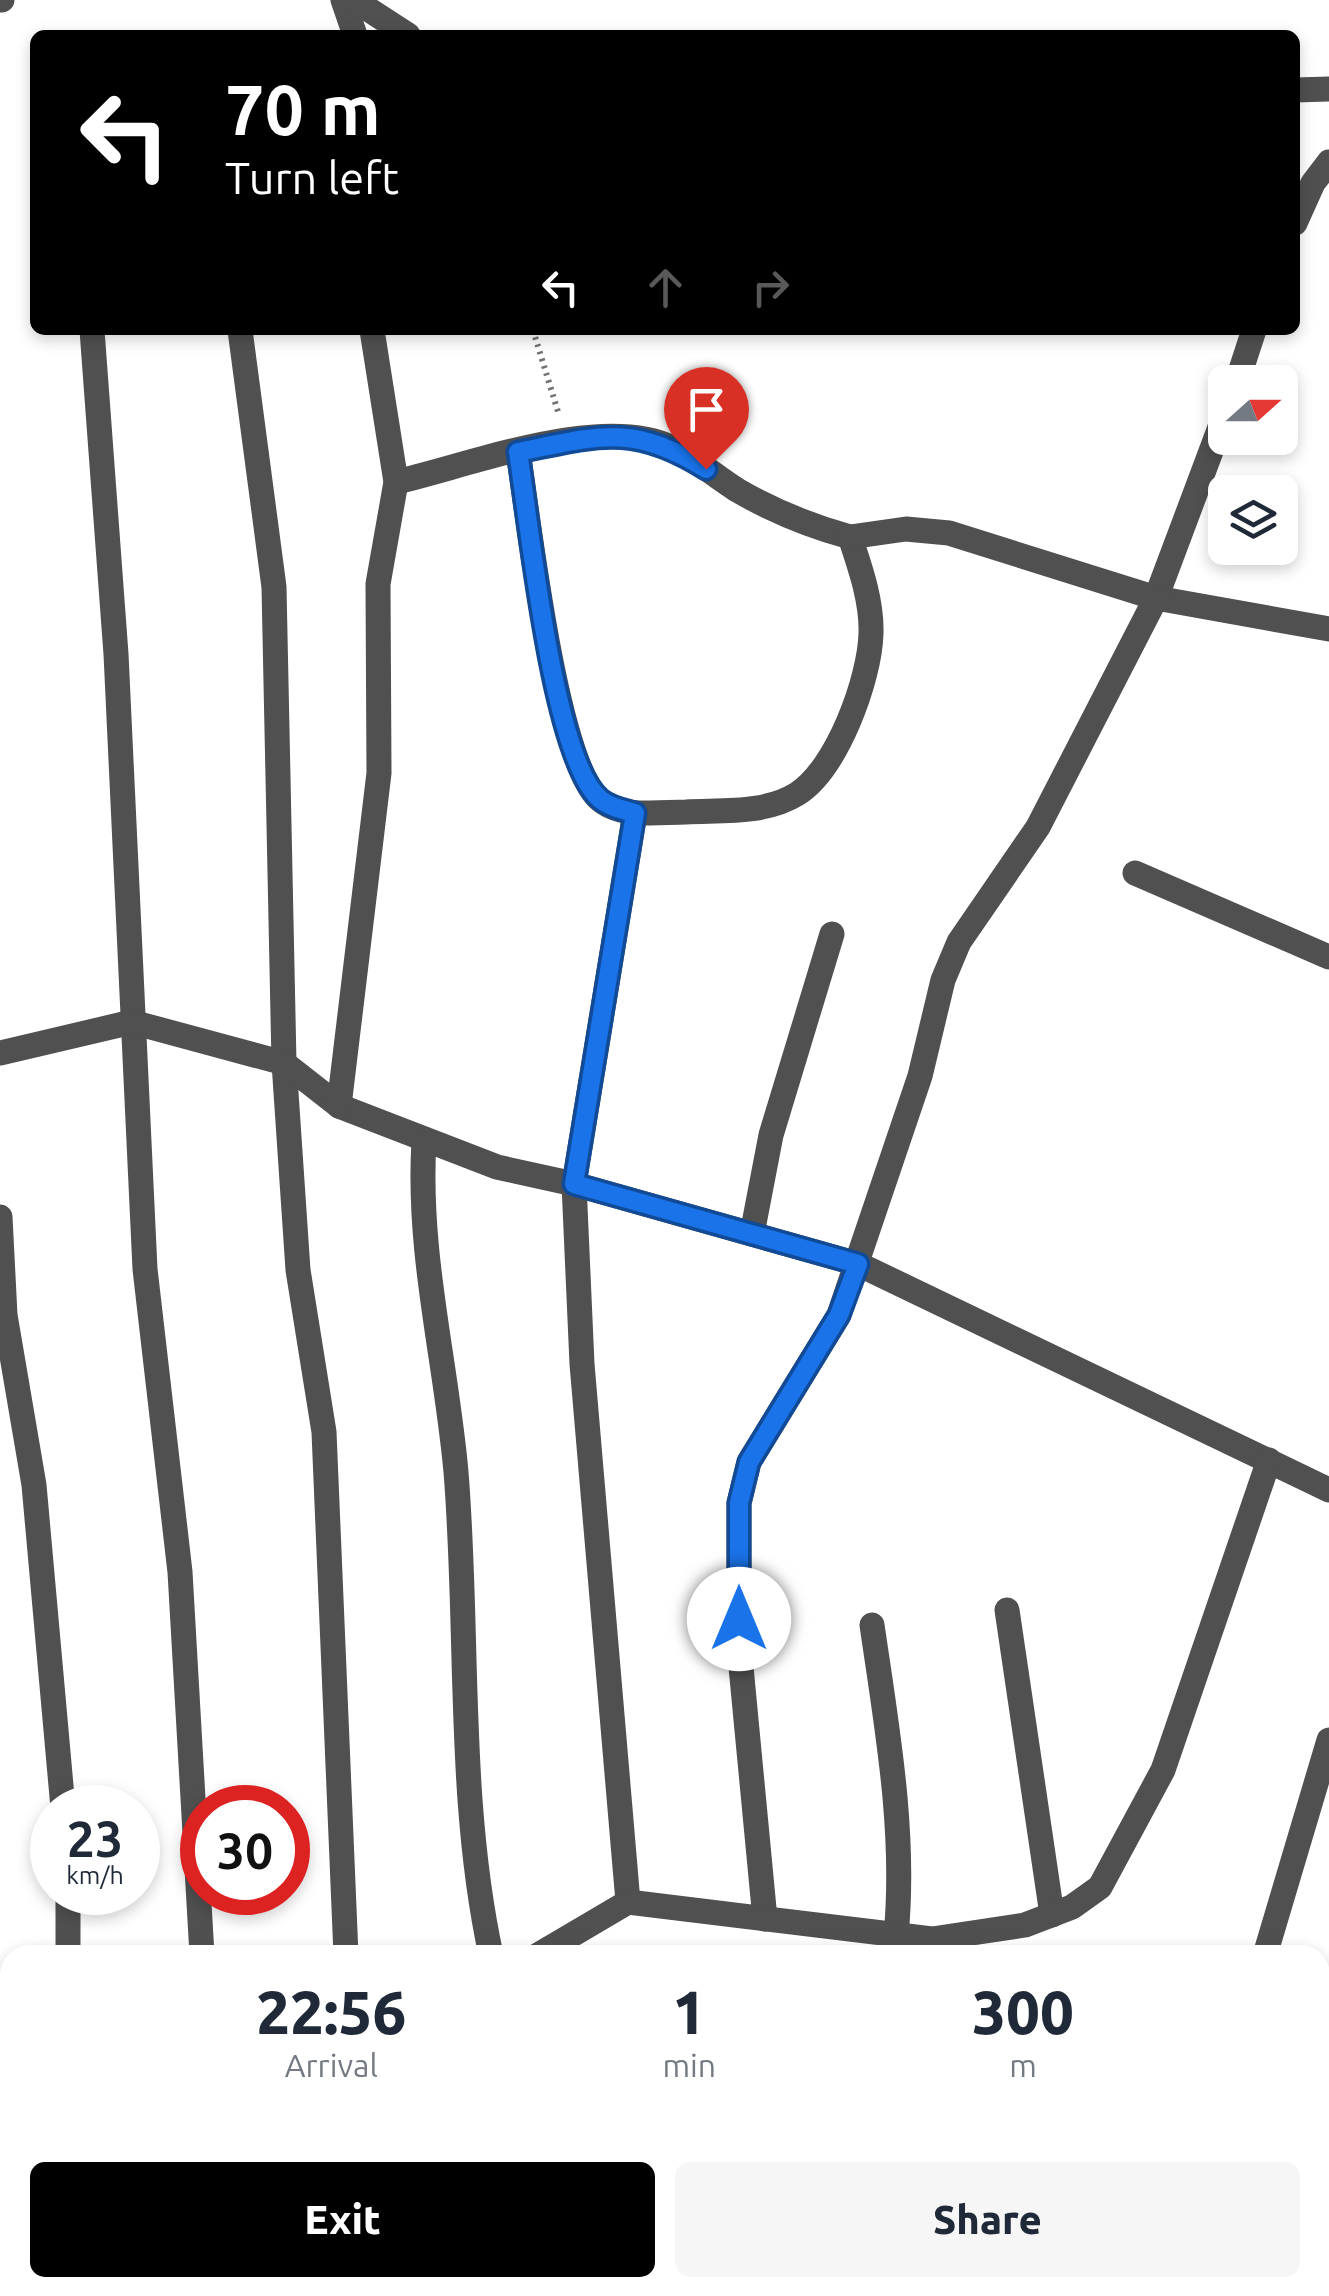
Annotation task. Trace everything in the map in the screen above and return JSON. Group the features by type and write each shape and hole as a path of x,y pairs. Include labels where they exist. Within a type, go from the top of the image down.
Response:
{"street":[{"path":"343,0 353,30"},
{"path":"354,0 400,30"},
{"path":"1300,90 1329,90"},
{"path":"1300,212 1313,183 1329,162"},
{"path":"92,335 116,654 145,1268 180,1572 201,1945"},
{"path":"241,335 274,587 284,1062 298,1270 324,1432 346,1945"},
{"path":"339,1106 378,773 378,584 396,482 373,335"},
{"path":"1243,365 1252,335"},
{"path":"396,482 569,442 613,436 658,443 804,524 850,537 906,528 949,533 1156,598 1329,630"},
{"path":"518,452 564,718 587,780 599,799 635,813 751,810 796,795 814,781 862,691 872,632 864,581 850,537"},
{"path":"765,1918 739,1646 739,1503 749,1462 839,1315 920,1076 943,980 960,942 1038,827 1156,598 1210,455"},
{"path":"628,1902 582,1364 574,1184 635,813"},
{"path":"1135,873 1329,958"},
{"path":"752,1234 771,1135 832,934"},
{"path":"0,1053 132,1022 284,1062 339,1106 497,1167 574,1184 858,1264 1329,1490"},
{"path":"424,1141 422,1230 456,1470 473,1816 480,1903 489,1945"},
{"path":"0,1217 5,1315 34,1486 60,1785"},
{"path":"940,1945 1052,1915 1100,1887 1163,1770 1268,1460"},
{"path":"1007,1610 1052,1915"},
{"path":"872,1626 895,1798 899,1874 896,1936"},
{"path":"1268,1945 1329,1740"},
{"path":"555,1945 628,1902 896,1936 925,1945"},
{"path":"68,1915 68,1945"}],"path":[{"path":"535,335 569,442"}],"route":[{"path":"706,469 672,448 644,438 577,440 518,452 564,718 587,780 599,799 635,813 574,1184 858,1264 839,1315 749,1462 739,1503 739,1619"}]}
